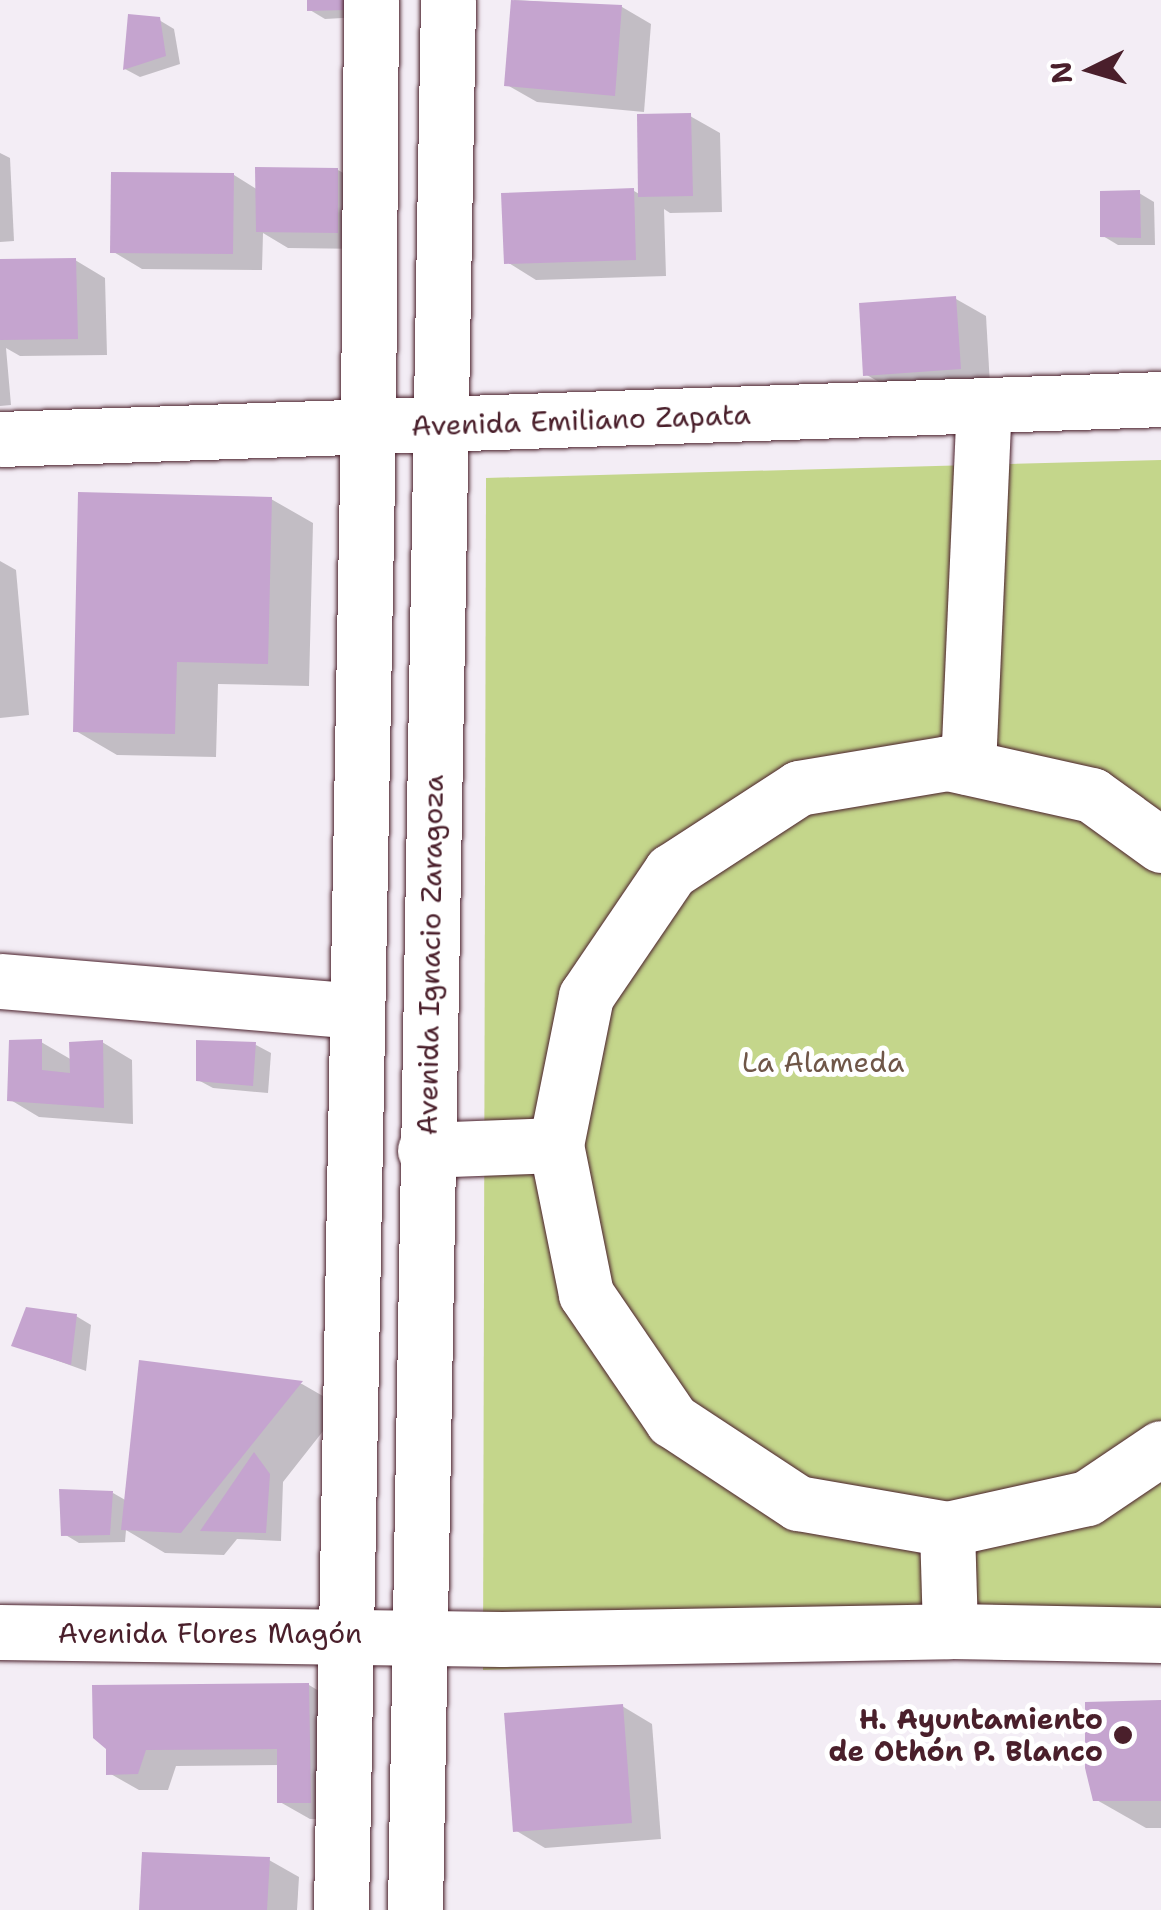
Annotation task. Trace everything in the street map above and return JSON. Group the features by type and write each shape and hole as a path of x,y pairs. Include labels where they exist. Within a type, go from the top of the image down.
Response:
{"street":[{"path":"341,1910 372,0"},
{"name":"Avenida Ignacio Zaragoza","path":"415,1910 425,1150 444,424 448,0"},
{"name":"Avenida Emiliano Zapata","path":"0,440 1161,400"},
{"path":"968,767 984,406"},
{"path":"1161,844 1092,795 948,762 798,788 671,871 586,996 556,1146 586,1294 672,1420 798,1503 947,1529 1088,1498 1161,1448"},
{"path":"0,981 354,1011"},
{"path":"425,1150 556,1146"},
{"path":"947,1529 950,1631"},
{"name":"Avenida Flores Magón","path":"0,1632 502,1639 950,1631 1161,1635"}],"green space":[{"name":"La Alameda","path":"1161,460 1161,1646 483,1670 486,478"}],"building":[{"path":"307,0 345,0 345,10 307,11"},
{"path":"511,0 622,5 615,96 504,86"},
{"path":"128,14 160,17 166,56 123,70"},
{"path":"691,113 693,196 638,197 637,114"},
{"path":"255,167 338,168 338,233 256,232"},
{"path":"111,172 234,173 233,254 110,253"},
{"path":"634,188 636,260 504,264 501,193"},
{"path":"1140,190 1141,238 1100,237 1100,191"},
{"path":"76,258 78,339 0,340 0,259"},
{"path":"956,296 961,369 863,376 859,303"},
{"path":"78,492 272,497 268,664 177,662 175,734 73,732"},
{"path":"42,1039 42,1070 70,1073 69,1042 103,1040 104,1108 7,1101 9,1040"},
{"path":"196,1040 256,1042 253,1086 196,1081"},
{"path":"26,1307 77,1314 71,1365 11,1346"},
{"path":"139,1360 303,1381 181,1533 121,1530"},
{"path":"254,1452 270,1474 266,1533 200,1531"},
{"path":"59,1489 113,1491 110,1535 61,1536"},
{"path":"309,1683 311,1803 277,1803 277,1749 146,1750 138,1774 106,1775 106,1749 93,1738 92,1685"},
{"name":"H. Ayuntamiento de Othón P. Blanco","path":"1161,1700 1161,1801 1093,1801 1085,1768 1085,1702"},
{"path":"623,1704 632,1823 513,1832 504,1713"},
{"path":"142,1852 270,1857 267,1910 139,1910"}],"place":[{"name":"H. Ayuntamiento de Othón P. Blanco","path":"1123,1735"}]}
